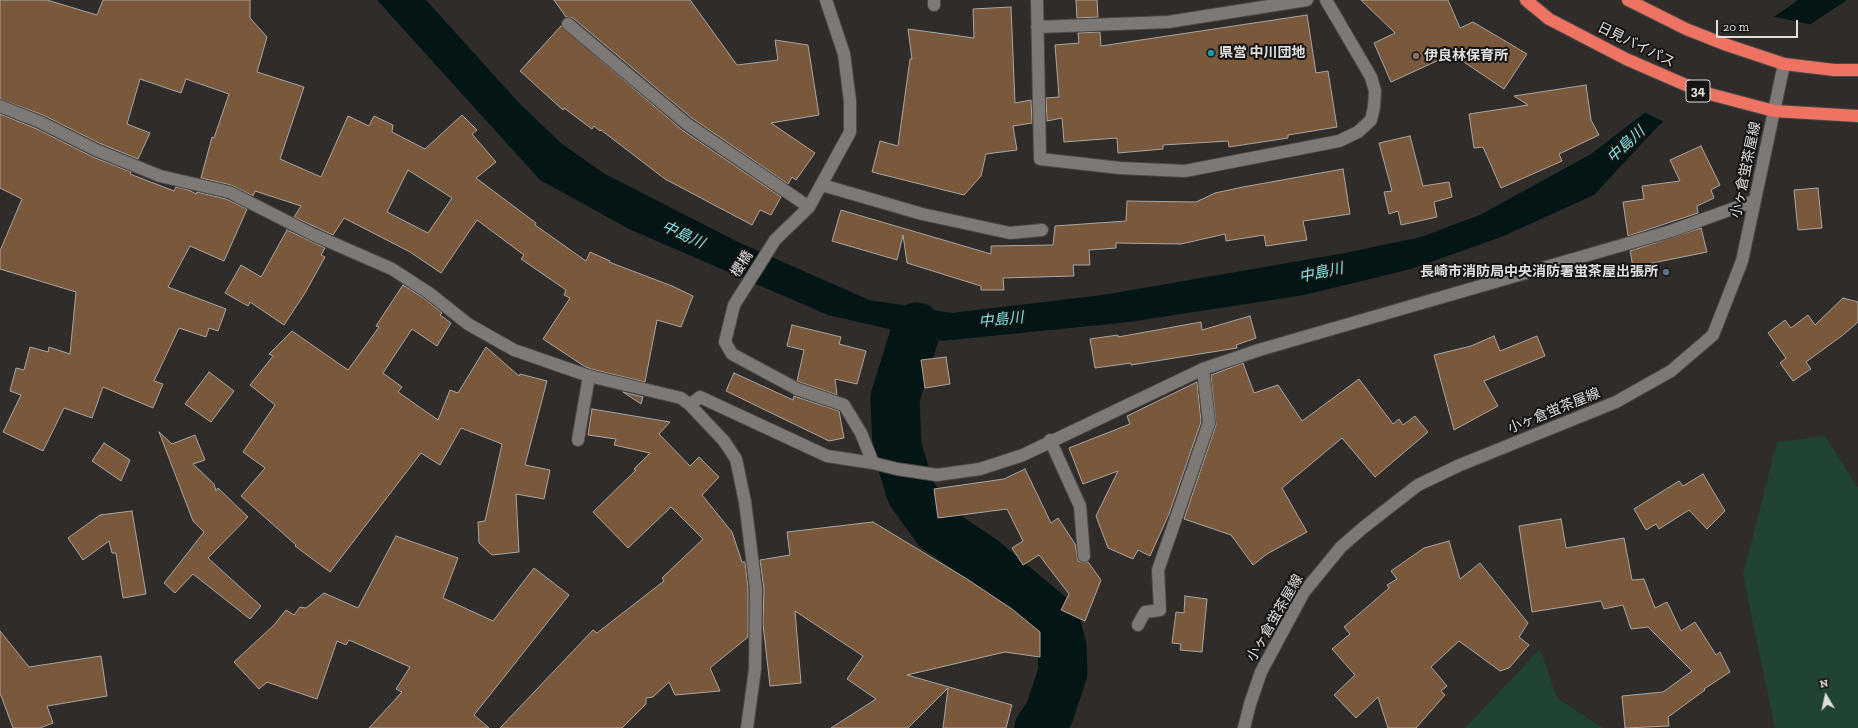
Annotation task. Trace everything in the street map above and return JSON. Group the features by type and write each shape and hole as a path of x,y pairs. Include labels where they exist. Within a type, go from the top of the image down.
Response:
{"highway":[{"name":"日見バイパス","path":"1526,0 1549,19 1626,60 1702,92 1774,111 1858,116"},
{"path":"1628,0 1686,29 1724,44 1784,64 1834,70 1858,70"}],"street":[{"name":"櫻橋","path":"826,0 844,54 850,102 850,132 809,207 775,240 734,304 725,342 732,354 797,389 844,404 861,433 873,463"},
{"path":"1037,0 1040,159 1120,168 1185,171 1338,141 1358,132 1371,120 1375,91 1371,77 1326,0"},
{"path":"1037,27 1168,22 1307,0"},
{"path":"568,24 687,124 809,207"},
{"name":"小ヶ倉蛍茶屋線","path":"1244,728 1250,704 1261,672 1304,592 1341,547 1364,527 1418,485 1460,465 1616,402 1671,371 1713,335 1742,261 1784,64"},
{"path":"0,106 40,122 96,150 160,176 229,192 312,234 392,269 429,293 468,324 514,350 589,376 680,398 690,405 724,442 736,459 745,502 756,589 755,669 748,728"},
{"path":"822,185 922,214 1010,233 1042,230"},
{"path":"690,405 700,397 827,456 937,475 980,469 1023,454 1203,369 1259,350 1671,231 1754,202"},
{"path":"1138,625 1145,612 1160,610 1158,570 1209,423 1203,369"},
{"path":"578,440 589,376"},
{"path":"1050,440 1080,506 1084,556"}],"green space":[{"path":"1825,436 1858,488 1858,728 1775,728 1743,575 1777,442"},
{"path":"1540,649 1557,698 1603,728 1465,728"}],"water":[{"name":"中島川","path":"377,0 426,0 520,104 562,144 605,174 740,243 869,300 952,313 1103,295 1345,253 1421,237 1480,215 1591,154 1712,61 1798,0 1847,0 1659,125 1594,195 1501,237 1411,269 1304,295 1129,322 942,341 828,315 629,229 540,180"}],"pier":[{"path":"1772,16 1813,25 1666,123 1644,112 1710,60"}],"building":[{"path":"0,0 47,0 97,15 103,0 250,0 250,18 267,37 257,72 304,87 280,159 321,177 348,116 369,126 374,116 393,125 392,132 425,149 462,115 477,130 472,134 496,162 476,178 536,223 535,225 586,261 590,252 610,261 609,262 672,286 693,296 681,327 657,320 645,382 591,369 543,339 570,298 564,295 566,290 521,259 524,255 477,220 441,273 410,252 344,218 333,235 294,217 301,206 255,191 253,196 231,185 201,178 212,137 214,138 229,94 186,79 181,93 140,79 127,124 150,133 138,159 99,143 43,115 0,99","holes":["408,170 452,198 428,233 387,212"]},
{"path":"554,0 690,0 737,65 778,60 775,40 808,45 819,115 771,123 815,153 796,180 792,177 788,184 692,118 573,18 566,17"},
{"path":"1076,0 1097,0 1098,17 1077,18"},
{"path":"1361,0 1448,0 1460,28 1473,22 1527,54 1504,89 1452,54 1391,82 1374,43 1395,33"},
{"path":"1011,7 1015,103 1031,100 1032,123 1013,126 1017,150 986,154 981,176 964,195 872,172 880,141 898,146 910,59 912,59 908,29 974,38 973,9"},
{"path":"1307,15 1316,73 1328,71 1337,127 1288,135 1288,138 1229,147 1228,141 1163,145 1163,149 1118,153 1117,138 1064,142 1062,118 1047,121 1046,98 1059,97 1055,45 1079,43 1078,33 1100,32 1101,46"},
{"path":"561,26 682,130 781,197 771,215 760,210 752,225 665,179 601,130 600,131 594,126 592,129 564,108 563,110 520,71"},
{"path":"1586,85 1591,120 1599,135 1559,154 1562,161 1501,188 1483,147 1474,148 1469,114 1528,105 1514,96"},
{"path":"0,114 37,129 93,157 131,172 130,174 174,191 176,187 189,190 196,194 197,192 226,199 247,209 224,261 190,246 168,287 226,309 218,331 209,328 206,337 179,328 154,381 163,384 153,408 103,387 92,418 64,408 43,451 3,432 21,395 10,391 16,368 24,370 30,347 48,352 49,347 70,354 76,292 0,269 0,251 22,199 0,188"},
{"path":"1410,136 1423,186 1449,182 1452,197 1434,202 1437,217 1401,225 1398,211 1389,214 1384,192 1392,191 1379,143"},
{"path":"1701,146 1720,185 1711,190 1714,198 1697,206 1698,213 1628,236 1623,202 1644,199 1642,186 1680,181 1670,160"},
{"path":"1343,169 1350,214 1303,221 1307,240 1266,246 1264,235 1226,241 1225,234 1181,244 1116,243 1116,248 1089,250 1090,265 1073,265 1074,276 1003,278 1004,290 981,290 981,286 907,263 903,235 897,260 832,241 841,210 991,254 991,246 1053,245 1055,226 1126,221 1127,201 1196,202 1215,193"},
{"path":"1818,188 1822,228 1798,230 1794,190"},
{"path":"1701,228 1707,252 1633,267 1630,251"},
{"path":"287,230 325,248 321,255 325,257 305,293 284,325 250,302 248,306 225,293 241,265 261,277"},
{"path":"403,285 425,299 442,313 440,315 451,323 437,346 412,329 383,373 402,387 398,392 438,420 450,390 458,393 486,347 519,376 520,374 547,381 525,465 550,470 544,499 516,494 519,552 492,555 479,543 478,522 485,521 502,444 461,428 440,465 421,453 330,572 295,546 296,545 241,496 265,468 243,452 275,405 250,385 273,356 269,354 292,331 348,370 379,327 376,326"},
{"path":"1843,298 1858,302 1858,322 1806,362 1811,369 1793,381 1780,363 1786,358 1768,333 1785,320 1791,328 1808,315 1815,325"},
{"path":"1250,316 1256,338 1236,345 1237,348 1131,365 1131,363 1095,368 1090,339 1118,335 1118,337 1201,322 1202,330"},
{"path":"792,325 841,337 839,344 866,351 857,384 835,379 837,395 797,381 804,350 787,346"},
{"path":"1494,336 1500,351 1537,336 1545,356 1484,381 1498,406 1454,430 1434,355 1471,346"},
{"path":"946,357 950,384 925,388 921,360"},
{"path":"1243,363 1254,393 1278,385 1302,421 1359,379 1393,424 1399,419 1403,425 1415,416 1428,432 1375,477 1342,438 1282,488 1307,532 1267,554 1253,565 1231,535 1184,519 1216,425 1211,375"},
{"path":"209,372 234,391 211,422 185,404"},
{"path":"734,373 793,400 794,396 839,411 844,438 829,441 726,391"},
{"path":"1197,382 1201,422 1169,514 1150,556 1138,550 1133,559 1108,548 1096,516 1118,471 1083,484 1069,448 1130,424 1127,416"},
{"path":"623,392 643,397 641,404"},
{"path":"592,409 670,422 659,434 690,466 699,457 719,477 702,495 732,532 742,562 745,562 748,589 748,637 710,668 720,691 675,695 669,682 653,697 646,698 646,704 622,728 500,728 593,630 597,633 664,581 662,578 703,539 671,507 628,548 593,512 636,470 634,469 650,453 614,445 616,439 588,435"},
{"path":"159,432 172,444 195,435 205,460 193,464 214,484 216,491 218,488 248,517 208,558 261,606 250,619 193,574 175,593 164,583 204,532 193,521"},
{"path":"104,443 130,460 121,481 92,461"},
{"path":"1025,469 1051,523 1058,518 1075,544 1078,561 1084,563 1088,562 1101,580 1085,621 1061,610 1069,594 1039,555 1023,565 1012,548 1023,541 1007,509 938,518 934,489 1004,479"},
{"path":"1703,474 1725,511 1707,529 1689,510 1659,529 1656,524 1646,530 1634,509 1679,481 1683,486"},
{"path":"132,511 146,594 123,598 116,553 112,553 109,541 83,560 68,538 100,515"},
{"path":"1561,519 1566,548 1624,538 1632,580 1644,579 1655,608 1667,602 1681,631 1695,622 1716,655 1720,652 1730,672 1704,689 1705,690 1668,717 1669,726 1625,728 1622,696 1663,692 1692,671 1648,627 1631,629 1623,605 1604,609 1601,601 1532,612 1519,526"},
{"path":"873,522 967,579 1012,609 1040,632 1040,657 1005,652 907,675 1012,705 1006,728 943,728 948,688 908,728 831,728 876,699 847,679 863,656 795,611 801,683 770,686 763,624 764,589 760,560 790,555 787,532"},
{"path":"396,536 458,558 443,598 493,621 534,568 569,595 474,715 489,728 369,728 402,692 396,689 410,667 349,640 346,645 337,641 317,699 267,682 259,689 234,662 274,625 286,610 294,615 300,607 306,608 324,593 358,608"},
{"path":"1449,541 1460,579 1480,563 1528,623 1519,637 1529,645 1509,668 1500,671 1459,641 1431,667 1447,686 1441,691 1445,695 1416,728 1388,728 1378,697 1356,718 1334,695 1355,675 1332,649 1350,634 1344,627 1389,588 1387,585 1397,579 1391,571 1424,548"},
{"path":"1185,596 1207,599 1202,652 1180,650 1181,644 1172,643 1176,612 1184,613"},
{"path":"0,631 29,667 101,656 107,696 47,706 53,723 40,728 13,728 0,693"}],"waterway":[{"path":"917,327 895,398 897,447 911,493 937,529 983,560 1055,620 1062,647 1063,672 1049,714 1039,728"}],"place":[{"name":"県営 中川団地","path":"1211,53"},
{"name":"伊良林保育所","path":"1416,56"},
{"name":"長崎市消防局中央消防署蛍茶屋出張所","path":"1666,272"}]}
